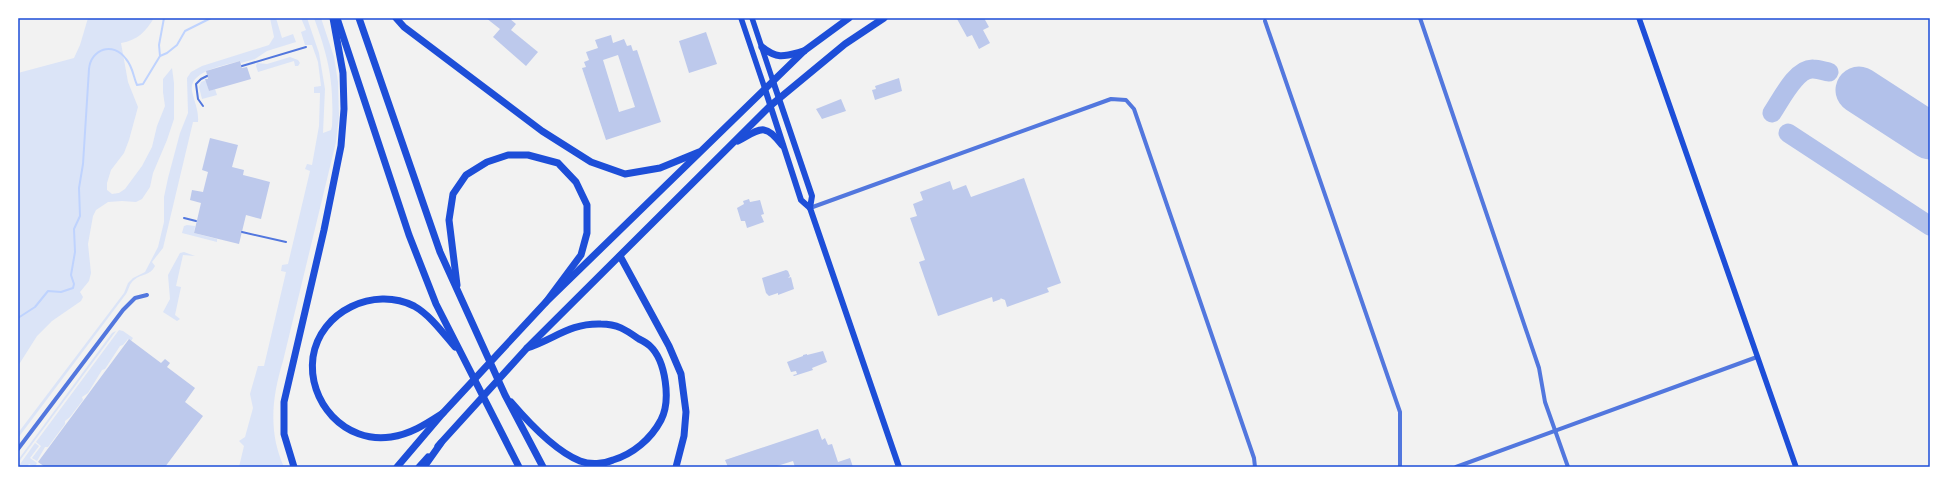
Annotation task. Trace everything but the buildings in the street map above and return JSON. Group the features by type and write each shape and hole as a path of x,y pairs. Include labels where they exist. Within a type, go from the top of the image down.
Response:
{"highway":[{"path":"294,467 284,434 284,402 324,230 342,131 343,73 333,18"},
{"path":"337,18 409,235 436,304 519,467"},
{"path":"360,18 427,218 458,295 505,395 543,467"},
{"path":"396,18 404,27 542,131 591,162 625,174 660,168 699,152"},
{"path":"397,467 445,411 546,302 804,51 849,18"},
{"path":"419,467 525,350 770,106 845,44 884,18"},
{"path":"762,47 775,56 786,56 804,51"},
{"path":"731,144 753,133 766,129 774,134 782,145"},
{"path":"458,295 449,220 453,194 466,175 487,162 508,155 528,155 558,163 576,182 587,205 587,233 581,255 546,302"},
{"path":"620,256 672,353 681,374 686,400 686,412 684,436 676,467"},
{"path":"445,411 418,429 405,434 390,438 376,438 360,435 345,427 330,414 319,399 314,385 312,372 313,356 318,340 327,325 339,314 356,304 385,299 400,301 414,307 425,315 462,355"},
{"path":"505,395 532,425 560,449 581,462 603,464 627,456 648,438 661,420 666,396 663,370 651,347 622,327 601,324 576,326 525,350"},
{"path":"424,467 441,443"}],"main road":[{"path":"741,18 801,200 810,208"},
{"path":"752,18 773,81 780,97 812,196 810,208 899,467"},
{"path":"1639,18 1796,467"}],"street":[{"path":"1420,18 1538,368 1545,402 1568,467"},
{"path":"1264,19 1400,412 1400,467"},
{"path":"810,208 1111,99 1126,100 1134,109 1254,458 1255,467"},
{"path":"18,449 122,310 135,298 147,295"},
{"path":"1456,467 1758,357"}],"lane":[{"path":"242,66 306,48"},
{"path":"203,106 198,99 196,84 207,76"},
{"path":"184,218 196,221"},
{"path":"242,232 286,242"}],"shaded area":[{"path":"88,18 154,18 140,35 132,40 121,43 128,82 138,107 124,153 111,170 107,183 107,190 112,194 119,193 125,189 142,166 152,147 157,126 165,106 163,79 172,68 174,83 174,119 153,173 150,187 142,199 136,202 108,202 96,210 93,216 88,244 91,273 89,281 80,292 83,297 81,301 52,321 37,336 18,366 18,303 20,301 18,300 18,73 74,58 80,45"},
{"path":"270,18 276,18 282,38 293,34 296,42 267,51 255,59 241,63 240,61 209,70 196,78 192,84 192,91 197,110 198,122 193,122 163,248 152,262 155,266 151,271 132,282 126,294 18,438 18,433 124,293 128,283 133,278 145,272 158,247 164,222 164,197 168,178 180,133 188,113 187,78 191,72 202,66 269,45 274,37"},
{"path":"301,18 307,18 319,53 325,89 323,133 331,130 332,126 331,83 327,59 314,18 321,18 334,57 338,82 339,116 336,142 276,388 273,414 274,428 279,454 284,467 239,467 244,446 239,441 245,437 253,408 250,394 258,366 264,366 286,272 281,271 282,265 288,264 310,171 305,169 307,164 312,165 319,126 320,93 314,93 314,87 321,86 318,62 312,45 305,45 301,32 306,30"},
{"path":"290,57 298,60 300,63 298,66 295,66 294,61 258,72 256,66 257,63 267,64"},
{"path":"206,80 209,91 215,89 217,95 202,99 199,87 201,82"},
{"path":"184,226 195,226 194,233 217,239 217,242 182,233"},
{"path":"184,252 195,256 183,255 176,286 181,287 175,315 180,319 177,321 163,312 170,299 168,275 180,253"},
{"path":"119,330 133,338 131,341 128,339 123,345 120,346 105,369 102,370 88,393 82,397 83,400 65,421 65,424 48,447 45,447 37,461 32,458 41,446 36,442"},
{"path":"116,331 18,463 18,460 112,333"},
{"path":"35,443 39,446 30,458 37,463 35,467 29,464 27,467 18,467"}],"waterway":[{"path":"18,318 35,307 48,291 61,292 73,288 74,284 71,275 75,252 74,229 80,216 79,188 83,164 89,69 91,62 98,52 109,49 115,50 121,53 132,68 137,85 143,84 160,56 159,45 164,18"},
{"path":"160,56 167,53 177,45 185,31 211,18"}],"taxiway":[{"path":"1772,113 1795,79 1801,74 1807,70 1813,69 1829,72"},
{"path":"1788,133 1930,226"}],"runway":[{"path":"1859,90 1930,136"}]}
